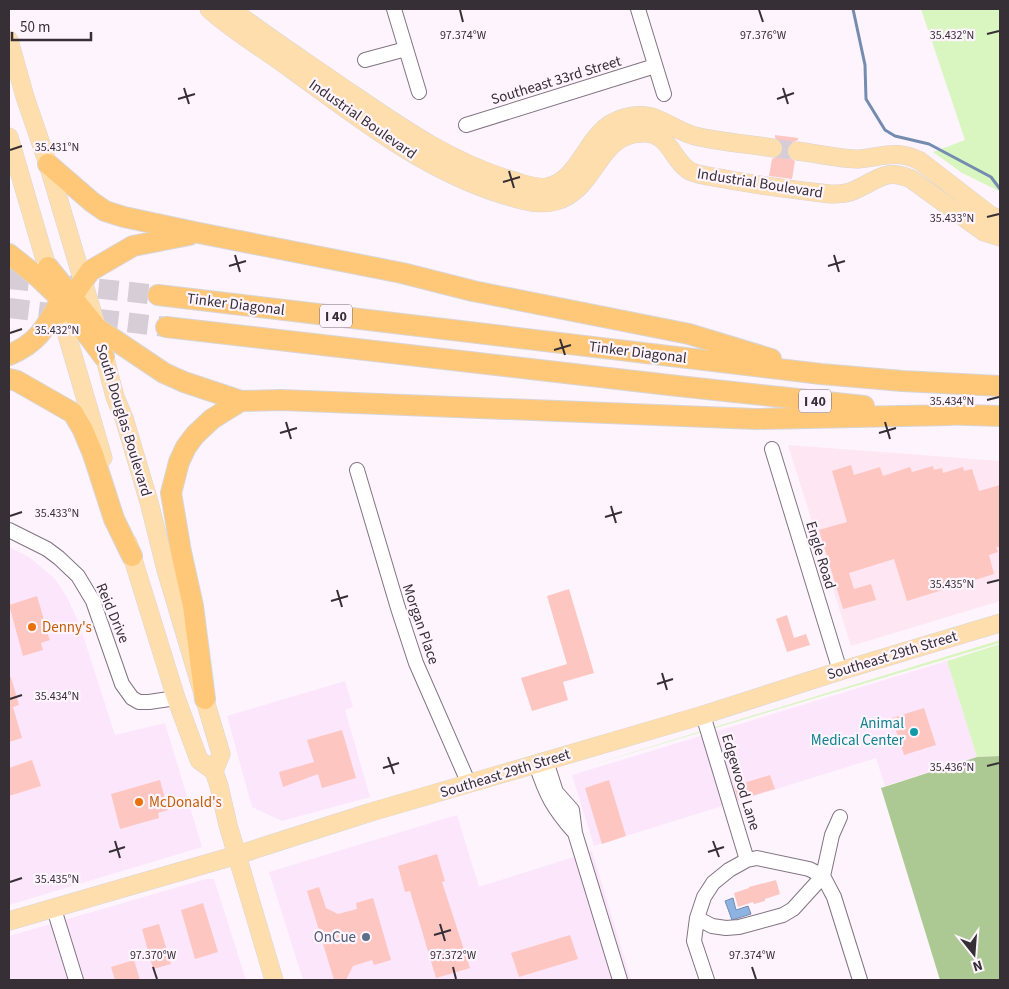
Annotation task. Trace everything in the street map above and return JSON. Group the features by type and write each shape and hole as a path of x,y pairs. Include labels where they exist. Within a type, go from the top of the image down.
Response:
{"highway":[{"path":"48,164 105,211 199,233 402,273 473,290 689,334 821,374"},
{"path":"9,355 24,348 38,338 68,293 90,271 133,246 199,233"},
{"path":"9,254 68,293 104,357"},
{"path":"48,267 97,328 164,373 184,382 241,401 281,400 756,419 951,415"},
{"name":"Tinker Diagonal","path":"158,295 821,374 902,381 1000,386"},
{"name":"Tinker Diagonal","path":"166,327 678,386 951,415 1000,416"},
{"path":"9,379 16,381 73,413 84,430 114,519 132,556"},
{"path":"205,699 193,606 171,493 179,462 186,447 212,419 241,401"}],"main road":[{"name":"Industrial Boulevard","path":"209,9 379,132 424,161 485,189 516,199 535,203 555,202 569,196 582,186 612,143 633,133 647,133 661,138 690,171 745,183 843,194 856,190 876,178 890,174 901,175 911,179 984,232 1000,237"},
{"name":"Industrial Boulevard","path":"231,9 415,137 460,161 538,188 550,186 569,175 599,133 609,124 632,116 639,115 656,118 692,135 707,139 774,148"},
{"name":"South Douglas Boulevard","path":"9,40 25,96 48,164 68,293 132,556 176,698 199,760 214,771"},
{"path":"9,137 48,267"},
{"path":"797,151 858,159 889,154 911,156 990,215 1000,219"},
{"name":"South Douglas Boulevard","path":"97,328 115,397 124,418 149,502 166,570 221,754 214,771 274,980"},
{"name":"Southeast 29th Street","path":"9,921 237,855 368,813 703,715 840,670 1000,623"}],"street":[{"path":"394,9 420,92"},
{"path":"638,9 664,94"},
{"path":"365,60 406,49"},
{"name":"Southeast 33rd Street","path":"466,124 655,66"},
{"name":"Engle Road","path":"772,449 840,670"},
{"name":"Morgan Place","path":"357,470 416,663 468,784"},
{"name":"Reid Drive","path":"9,530 46,549 59,558 78,576 93,601 122,684 132,698 139,702 176,698"},
{"name":"Edgewood Lane","path":"703,715 747,860"},
{"path":"541,762 547,796 561,817 575,833 620,980"},
{"path":"697,918 712,926 739,927 783,915 798,905 823,876 832,835 840,818"},
{"path":"707,980 694,941 697,918 704,897 713,883 728,870 747,860 757,858 809,869 823,876 834,897 860,980"},
{"path":"54,908 76,980"}],"shaded area":[{"path":"788,445 1000,461 1000,601 851,646"},
{"path":"9,547 29,557 55,579 67,597 79,623 115,735 165,723 202,847 9,905"},
{"path":"947,661 977,757 885,786 876,758 594,846 572,775"},
{"path":"345,681 353,707 345,710 370,797 282,821 252,807 227,716"},
{"path":"457,815 479,887 592,851 631,980 303,980 269,872"},
{"path":"206,879 214,879 246,980 9,980 9,936"}],"green space":[{"path":"921,9 1000,9 1000,194 999,191 962,173 933,152 965,140"},
{"path":"1000,640 1000,643 571,771"},
{"path":"1000,644 1000,756 977,757 947,661"},
{"path":"1000,756 1000,980 940,980 881,788 977,757"}],"water":[{"path":"733,898 736,910 748,906 751,914 732,920 725,901"}],"building":[{"path":"775,135 798,138 798,140 789,144 787,149 787,156 795,161 792,179 769,176 772,159 781,155 784,149 783,144 775,138"},
{"path":"851,465 854,475 880,467 883,476 910,467 912,472 933,466 934,470 942,468 943,473 963,467 964,471 972,469 979,491 1000,485 1000,547 996,547 998,552 989,555 994,574 907,601 894,559 849,573 854,589 871,584 876,600 843,609 819,530 847,522 832,471"},
{"path":"569,589 594,673 563,682 568,700 532,711 521,678 567,664 547,596"},
{"name":"Denny's","path":"37,596 45,623 47,622 50,631 47,632 50,640 41,643 43,650 23,656 9,605"},
{"path":"787,615 794,638 806,634 810,645 787,652 776,619"},
{"path":"11,677 19,705 13,707 22,738 9,742 9,678"},
{"name":"Animal Medical Center","path":"924,708 936,745 904,755 892,718"},
{"path":"342,730 356,778 322,788 318,774 283,787 279,772 314,762 307,740"},
{"path":"32,760 41,786 9,796 9,768"},
{"path":"770,775 775,789 738,800 734,786"},
{"name":"McDonald's","path":"160,780 168,810 158,813 159,818 120,829 111,794"},
{"path":"609,780 626,836 602,844 585,788"},
{"path":"437,854 445,881 442,882 470,968 436,978 410,891 405,892 398,866"},
{"path":"776,880 780,894 765,899 765,901 754,904 753,902 738,907 734,893"},
{"path":"319,887 326,908 338,914 357,909 356,903 373,898 391,960 374,965 372,960 353,966 346,980 334,980 307,891"},
{"path":"203,903 218,952 195,959 181,910"},
{"path":"159,924 171,964 153,969 142,929"},
{"path":"570,935 578,959 519,977 511,953"},
{"path":"134,960 140,980 115,980 111,967"}],"waterway":[{"path":"853,9 865,65 866,99 885,130 895,136 929,144 991,177 1000,189"}],"tunnel":[{"path":"773,148 797,151"},
{"path":"9,279 158,295"},
{"path":"9,308 166,327"}],"place":[{"name":"Denny's","path":"32,627"},
{"name":"Animal Medical Center","path":"914,732"},
{"name":"McDonald's","path":"139,802"},
{"name":"OnCue","path":"366,937"}]}
